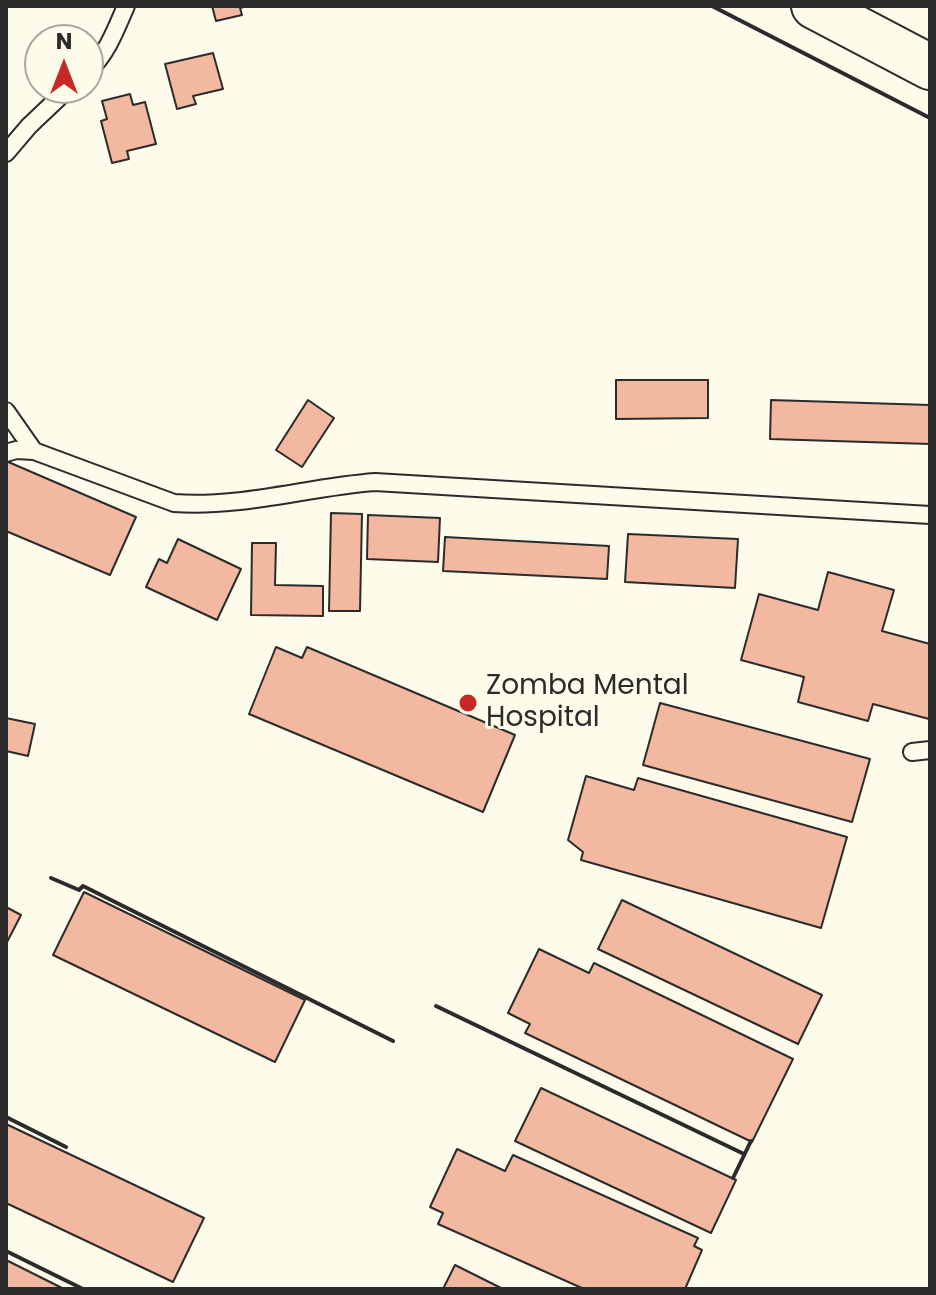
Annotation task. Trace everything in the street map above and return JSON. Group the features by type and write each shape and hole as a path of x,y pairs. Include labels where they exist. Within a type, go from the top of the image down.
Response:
{"main road":[{"path":"814,6 930,67"}],"lane":[{"path":"104,51 126,6"},
{"path":"6,153 52,104"},
{"path":"6,411 34,451"},
{"path":"6,453 34,451 174,503 186,504 233,502 375,482 930,515"},
{"path":"912,752 930,750"}],"building":[{"path":"212,6 247,6 240,8 242,15 216,21"},
{"path":"213,53 223,89 193,96 196,104 177,109 165,64"},
{"path":"130,94 133,105 145,102 156,144 127,151 129,159 112,163 101,121 107,119 104,100"},
{"path":"616,380 708,380 708,418 616,419"},
{"path":"308,400 334,418 302,467 276,450"},
{"path":"771,400 930,405 930,444 770,439"},
{"path":"6,461 136,517 110,575 6,531"},
{"path":"331,513 362,514 360,611 329,611"},
{"path":"368,515 440,518 438,562 367,559"},
{"path":"628,534 738,539 735,588 625,582"},
{"path":"445,537 609,546 607,579 443,571"},
{"path":"178,539 241,569 217,620 146,587 159,559 167,563"},
{"path":"252,543 276,543 275,585 323,586 323,616 251,615"},
{"path":"828,572 894,590 882,631 930,644 929,719 873,704 868,721 798,702 804,677 741,660 759,594 818,610"},
{"path":"276,647 302,658 307,647 515,735 483,812 249,714"},
{"path":"660,703 870,759 852,822 643,765"},
{"path":"6,718 35,724 28,756 6,751"},
{"path":"586,776 634,790 638,778 847,837 821,928 581,860 583,852 568,840"},
{"path":"84,892 305,1000 275,1062 53,955"},
{"path":"622,900 822,995 798,1044 598,949"},
{"path":"6,907 21,915 6,944"},
{"path":"539,949 589,973 594,963 793,1059 752,1142 525,1033 530,1024 508,1013"},
{"path":"541,1088 736,1180 711,1233 515,1141"},
{"path":"6,1124 204,1218 173,1282 6,1203"},
{"path":"457,1149 505,1171 513,1155 698,1238 694,1246 702,1250 685,1289 584,1289 438,1224 443,1213 430,1207"},
{"path":"6,1260 64,1289 6,1289"},
{"path":"455,1265 503,1289 443,1289"}],"wall":[{"path":"712,6 930,118"},
{"path":"51,878 79,890 83,886 393,1041"},
{"path":"436,1006 744,1154"},
{"path":"6,1117 66,1147"},
{"path":"733,1178 751,1141"},
{"path":"6,1251 83,1289"}],"place":[{"name":"Zomba Mental Hospital","path":"468,703"}]}
